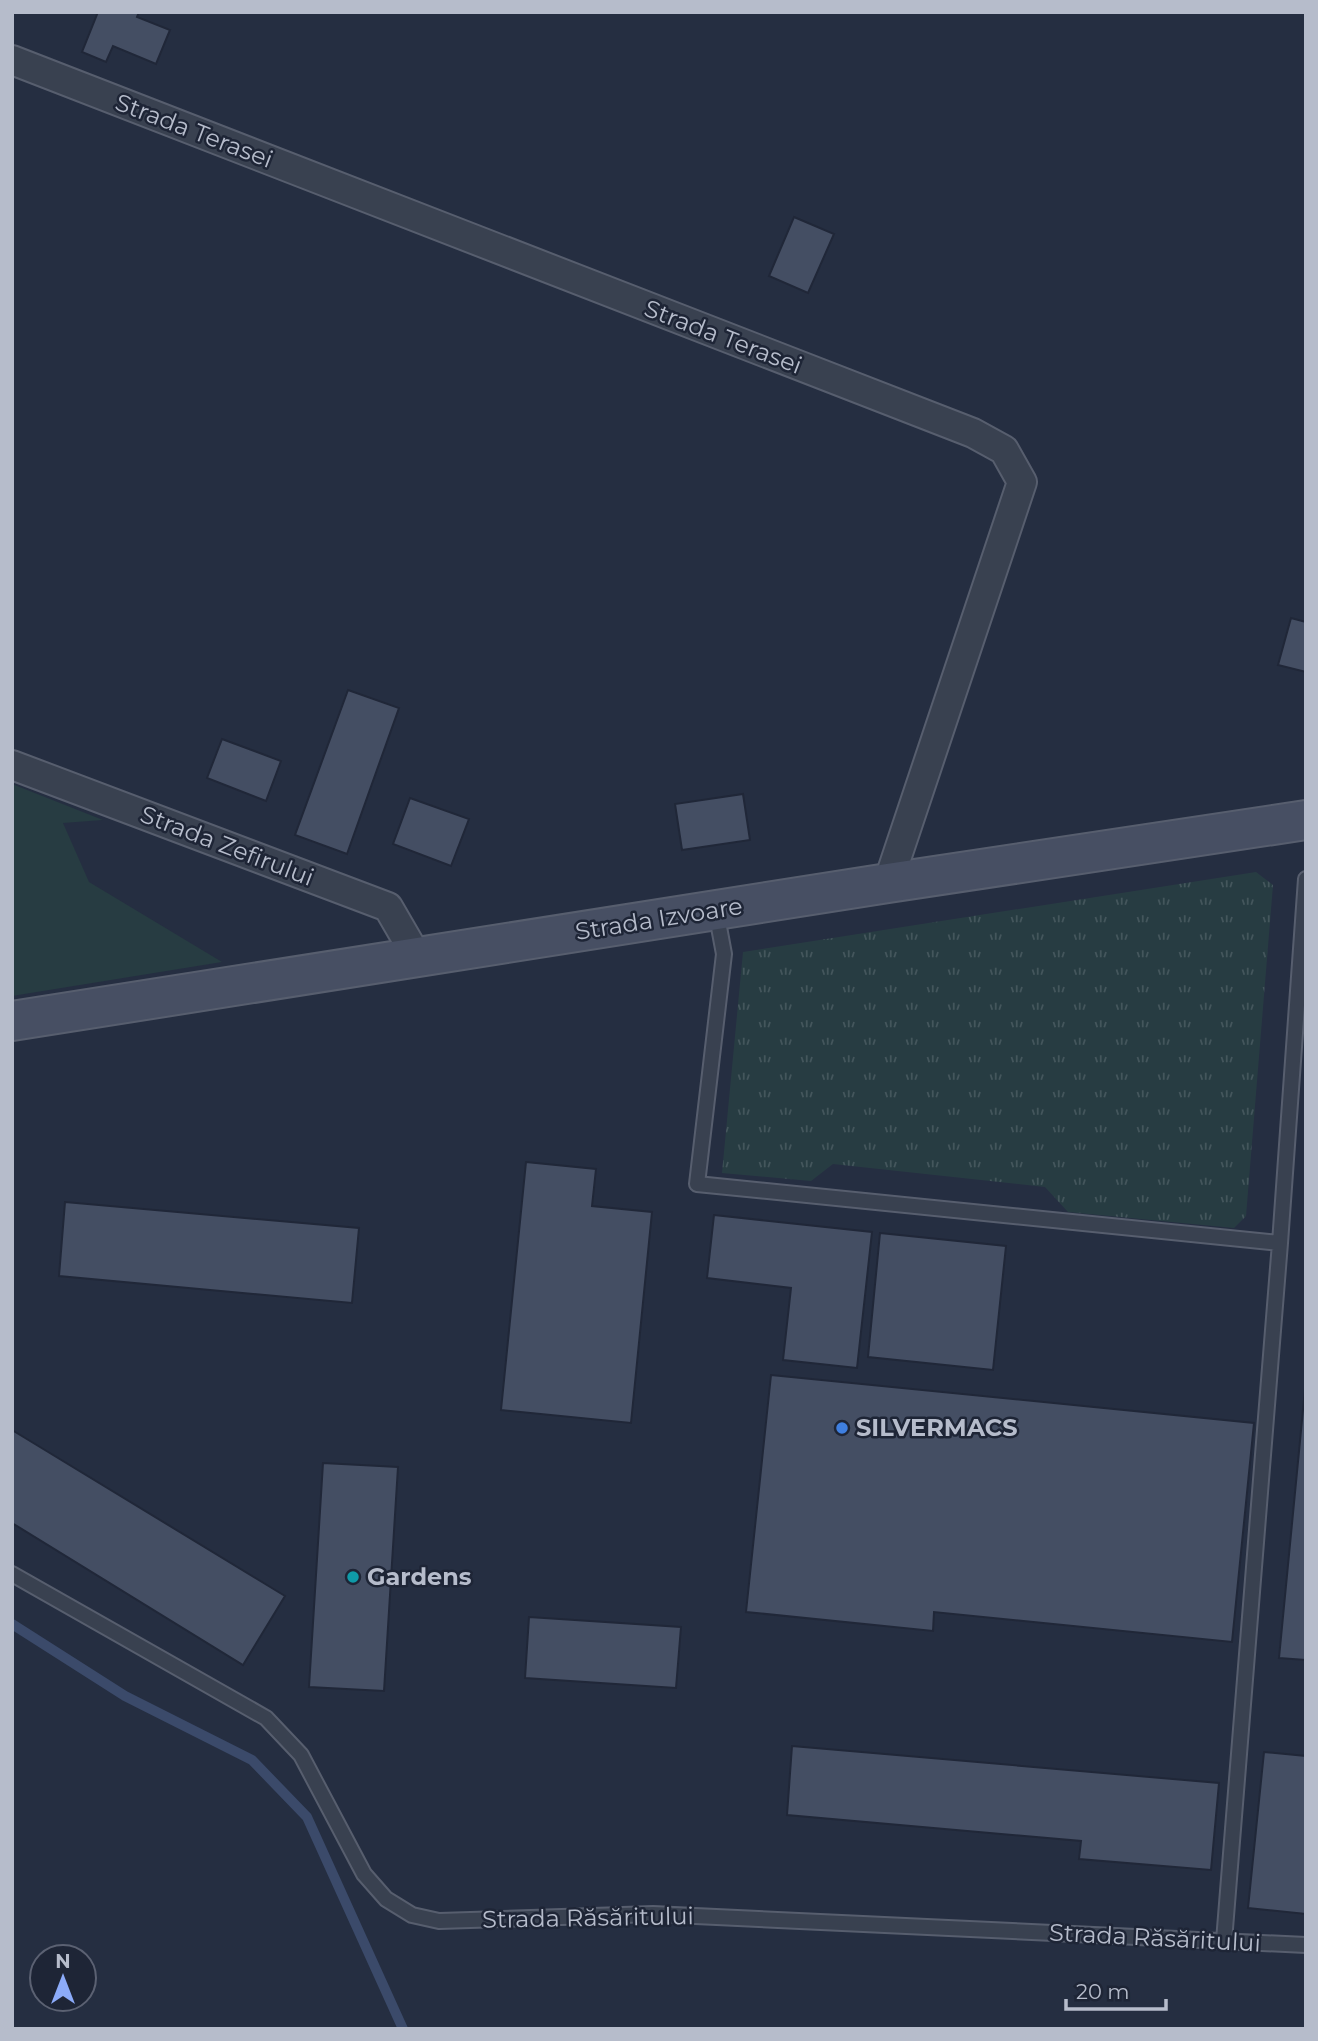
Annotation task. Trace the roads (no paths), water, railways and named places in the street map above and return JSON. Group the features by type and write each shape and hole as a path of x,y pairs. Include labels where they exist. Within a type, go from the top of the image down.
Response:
{"main road":[{"name":"Strada Izvoare","path":"12,1021 1306,820"}],"street":[{"name":"Strada Terasei","path":"12,60 961,428 1004,450 1022,482 888,883"},
{"name":"Strada Zefirului","path":"12,765 388,907 417,957"}],"lane":[{"path":"1224,1941 1306,879"},
{"path":"715,910 724,954 696,1184 1280,1242"},
{"name":"Strada Răsăritului","path":"12,1574 266,1718 301,1755 364,1874 386,1899 412,1915 439,1921 653,1914 1306,1945"}],"waterway":[{"path":"12,1624 125,1696 252,1760 307,1817 403,2029"}],"place":[{"name":"SILVERMACS","path":"842,1428"},
{"name":"Gardens","path":"353,1577"}]}
